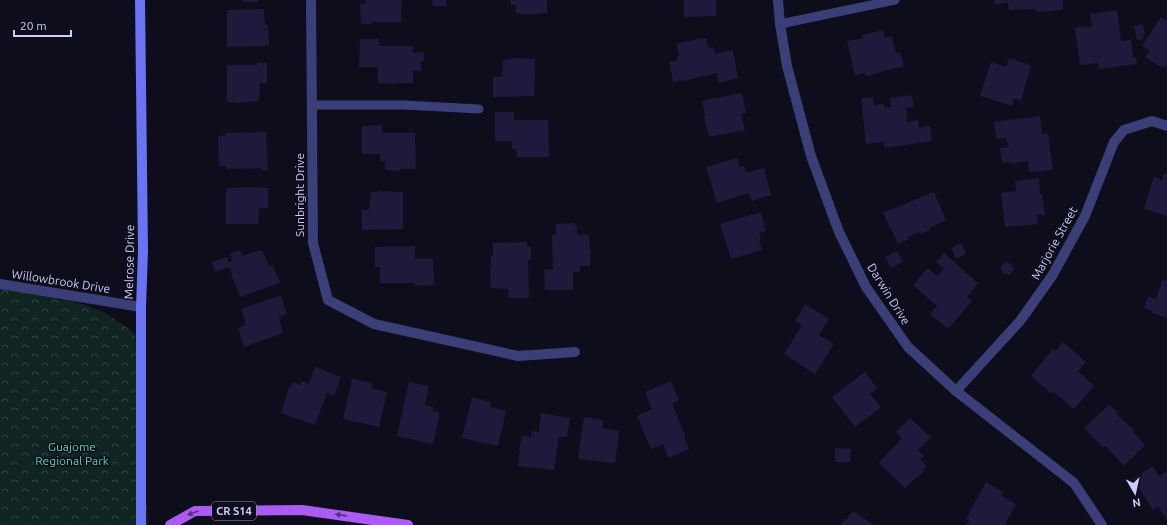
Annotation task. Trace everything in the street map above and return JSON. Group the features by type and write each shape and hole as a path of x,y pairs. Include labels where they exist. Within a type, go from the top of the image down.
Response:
{"main road":[{"name":"Melrose Drive","path":"140,0 143,251 141,307 141,525"},
{"name":"CR S14","path":"170,525 195,511 302,510 408,525"}],"street":[{"name":"Sunbright Drive","path":"311,0 313,243 328,300 374,324 518,356 575,352"},
{"name":"Darwin Drive","path":"778,0 786,66 811,156 839,232 866,287 908,347 956,391 1074,483 1102,525"},
{"name":"Marjorie Street","path":"956,391 1020,321 1052,276 1085,216 1114,142 1124,130 1152,121 1167,126"},
{"name":"Willowbrook Drive","path":"0,284 141,307"}],"lane":[{"path":"780,24 895,0"},
{"path":"312,105 404,105 479,109"}],"green space":[{"name":"Guajome Regional Park","path":"0,287 83,304 103,312 135,334 148,525 0,525"}],"building":[{"path":"243,0 258,0 258,2 243,2"},
{"path":"366,0 402,0 401,22 372,22 372,24 361,24 360,4 366,4"},
{"path":"432,0 446,0 446,6 433,6"},
{"path":"510,0 547,0 547,13 520,15 520,13 516,13 516,5 511,5"},
{"path":"684,0 716,0 716,16 684,17"},
{"path":"994,0 1063,0 1063,10 1036,12 1036,9 1009,10 1008,3 994,4"},
{"path":"264,9 265,25 268,25 269,45 227,47 227,10"},
{"path":"1117,10 1121,41 1131,40 1133,57 1136,57 1137,64 1099,69 1098,63 1080,65 1075,28 1087,26 1087,28 1092,27 1090,14"},
{"path":"1161,17 1167,21 1167,68 1164,66 1163,68 1145,57 1150,51 1142,46"},
{"path":"1143,24 1145,35 1143,35 1144,39 1137,40 1134,26"},
{"path":"883,30 885,38 892,36 896,53 900,52 904,66 866,76 865,73 855,76 847,41 863,38 862,35"},
{"path":"706,38 708,47 713,47 715,54 733,50 738,78 719,83 717,73 684,81 673,82 669,62 678,60 677,57 679,56 676,44"},
{"path":"360,39 379,39 379,46 413,46 413,53 424,52 424,61 421,61 421,71 413,71 413,83 378,83 378,67 359,67"},
{"path":"512,58 535,59 534,96 493,97 493,77 502,77 503,60"},
{"path":"1009,58 1031,65 1021,101 1014,98 1012,106 980,96 991,62 1006,67"},
{"path":"257,63 267,63 267,83 260,83 259,101 239,103 227,102 227,65 257,65"},
{"path":"742,93 746,113 741,114 745,130 709,137 702,101"},
{"path":"912,95 914,107 906,108 907,122 918,120 919,128 930,126 932,141 884,148 884,142 866,144 861,98 873,97 874,105 884,104 884,108 891,107 890,98"},
{"path":"495,112 514,112 514,120 548,120 549,157 517,157 516,149 512,149 512,141 495,141"},
{"path":"1040,116 1042,134 1048,133 1053,170 1029,172 1028,161 1011,164 1011,162 1002,163 1000,148 1009,147 1006,138 996,139 994,122"},
{"path":"382,125 382,133 415,133 416,169 400,169 399,171 385,170 385,161 380,161 380,154 362,154 362,126"},
{"path":"266,132 268,170 261,170 261,168 226,169 226,166 219,166 218,136 226,135 226,133"},
{"path":"737,158 740,167 744,166 746,173 764,168 771,195 752,201 749,193 717,203 706,167"},
{"path":"1164,173 1167,174 1167,216 1144,209 1154,177 1162,180"},
{"path":"1039,178 1040,194 1042,194 1045,215 1037,215 1038,224 1005,227 1001,193 1016,191 1015,181"},
{"path":"226,188 268,188 268,208 259,208 258,224 226,224"},
{"path":"371,192 403,192 403,229 362,230 362,210 369,210"},
{"path":"934,192 946,220 929,228 930,230 908,237 909,239 898,244 883,213"},
{"path":"761,212 766,231 759,233 761,240 759,240 762,250 731,259 720,224"},
{"path":"575,223 575,226 577,226 577,235 589,234 591,251 590,266 580,266 580,272 573,272 573,290 545,290 544,270 553,269 552,235 556,234 556,224"},
{"path":"527,242 527,247 531,247 531,260 528,260 529,298 509,298 508,289 491,288 490,267 491,268 491,256 493,256 493,243"},
{"path":"961,243 966,254 956,259 951,248"},
{"path":"415,246 415,259 433,258 434,285 415,286 415,283 380,283 380,267 375,267 375,247"},
{"path":"240,250 242,256 262,250 269,266 273,265 280,283 240,297 229,267 215,272 212,262 227,257 229,262 232,261 230,254"},
{"path":"897,251 903,262 891,268 885,257"},
{"path":"944,253 978,283 967,297 972,301 948,329 930,314 937,306 913,285 928,268 937,276 944,269 936,262"},
{"path":"1005,262 1012,264 1014,270 1009,275 1002,273 1001,267"},
{"path":"1162,280 1167,281 1167,318 1152,313 1152,311 1144,308 1148,296 1156,299"},
{"path":"281,295 287,314 279,317 283,333 244,347 238,328 246,325 241,309"},
{"path":"805,304 829,319 819,335 834,344 815,374 784,354 802,325 795,321"},
{"path":"1063,342 1086,362 1078,371 1094,386 1074,409 1054,392 1052,394 1031,376 1053,349 1056,351"},
{"path":"315,367 341,377 334,396 327,393 315,425 281,413 292,382 300,385 301,381 309,384"},
{"path":"865,372 877,388 870,394 881,407 855,427 832,397"},
{"path":"352,379 372,383 371,388 387,392 379,427 343,419"},
{"path":"671,381 679,400 672,404 685,435 689,449 668,458 663,444 651,449 637,416 652,409 645,392"},
{"path":"409,382 429,386 425,405 433,407 432,411 439,412 433,444 397,436"},
{"path":"472,397 491,402 490,407 506,411 498,446 462,438"},
{"path":"1109,405 1118,413 1116,414 1135,431 1133,432 1145,445 1124,466 1105,446 1103,447 1084,428"},
{"path":"541,413 570,418 567,437 559,437 554,470 518,466 522,435 531,437 532,431 539,432"},
{"path":"584,417 603,420 602,428 619,431 615,463 578,459"},
{"path":"910,418 931,437 918,450 924,456 920,459 927,466 924,469 925,470 905,488 879,463 902,438 896,432"},
{"path":"835,448 851,449 850,462 835,462"},
{"path":"1153,466 1159,476 1167,471 1167,520 1158,507 1153,510 1133,479"},
{"path":"986,482 1003,492 1001,496 1016,504 1005,525 966,525 969,521 966,519"},
{"path":"853,511 874,525 841,525 845,518 847,520"}]}
